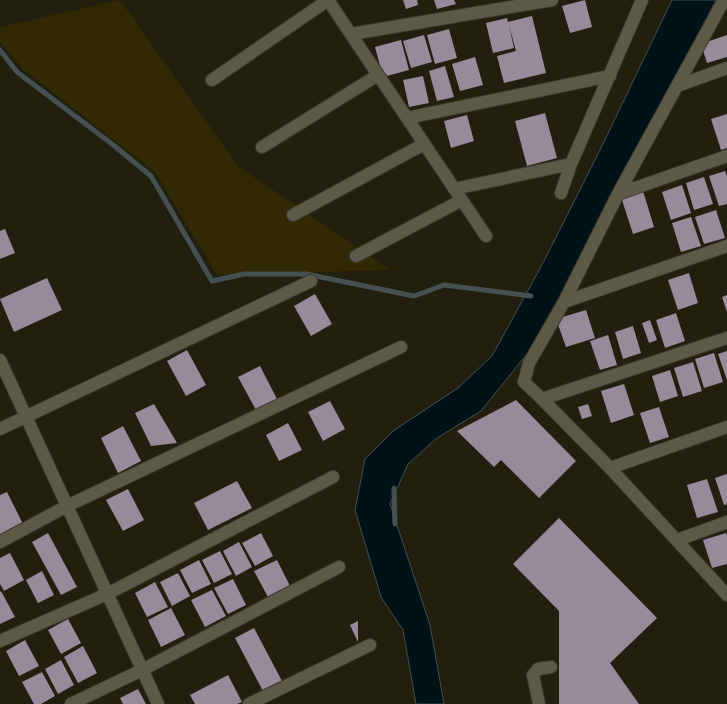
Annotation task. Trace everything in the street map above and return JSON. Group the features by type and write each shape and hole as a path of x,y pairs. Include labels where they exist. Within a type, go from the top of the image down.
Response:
{"street":[{"path":"212,80 328,0 486,236"},
{"path":"351,34 552,0"},
{"path":"561,193 571,164 642,0"},
{"path":"724,0 618,194 564,302 529,363 524,382 542,398 610,468 727,595"},
{"path":"677,86 727,68"},
{"path":"262,147 378,75"},
{"path":"407,118 610,76"},
{"path":"293,214 424,144"},
{"path":"618,194 727,156"},
{"path":"454,189 571,164"},
{"path":"356,256 462,200"},
{"path":"564,302 727,246"},
{"path":"0,429 311,281"},
{"path":"542,398 727,338"},
{"path":"0,542 67,506 401,346"},
{"path":"0,360 158,704"},
{"path":"610,468 727,427"},
{"path":"0,640 107,594 333,477"},
{"path":"677,540 727,522"},
{"path":"71,704 142,670 340,568"},
{"path":"250,704 370,645"},
{"path":"539,704 533,675 538,670 551,667"}],"shaded area":[{"path":"120,0 238,166 390,270 217,275 155,172 23,69 0,42 0,27"},
{"path":"672,0 716,0 539,339 481,411 437,438 408,464 390,504 430,625 444,704 416,704 403,630 381,597 355,510 365,459 393,431 458,388 492,356 543,263 602,146"}],"building":[{"path":"403,0 417,0 418,5 406,9"},
{"path":"434,0 454,0 456,4 437,9"},
{"path":"585,0 592,27 570,33 562,6"},
{"path":"532,16 546,73 504,83 497,56 516,51 509,25 514,48 493,53 486,23 507,18 508,22"},
{"path":"449,29 457,58 435,64 427,35"},
{"path":"424,35 432,62 411,68 403,41"},
{"path":"727,35 727,57 707,63 701,44"},
{"path":"401,40 409,70 383,77 375,47"},
{"path":"475,57 483,85 460,91 452,64"},
{"path":"445,66 454,97 437,101 429,71"},
{"path":"423,76 429,103 409,107 403,80"},
{"path":"545,113 557,158 527,166 515,121"},
{"path":"727,114 727,148 721,150 711,119"},
{"path":"467,115 474,141 451,148 444,121"},
{"path":"725,171 727,176 727,204 719,206 709,176"},
{"path":"704,177 713,204 694,210 686,183"},
{"path":"682,185 691,213 671,220 662,192"},
{"path":"643,191 654,227 633,234 621,197"},
{"path":"716,210 725,238 704,244 695,217"},
{"path":"691,217 701,246 681,252 672,223"},
{"path":"5,229 15,253 0,259 0,231"},
{"path":"689,273 698,303 678,310 668,280"},
{"path":"47,278 62,310 14,332 0,299"},
{"path":"315,294 332,324 311,336 294,306"},
{"path":"727,295 727,312 722,297"},
{"path":"586,310 595,338 566,347 556,319"},
{"path":"676,313 685,341 665,348 656,320"},
{"path":"650,320 657,340 649,343 642,323"},
{"path":"633,326 641,353 623,359 615,332"},
{"path":"608,335 617,365 600,370 590,341"},
{"path":"187,350 206,385 186,396 167,361"},
{"path":"727,351 727,380 718,354"},
{"path":"714,353 723,382 704,388 695,359"},
{"path":"693,362 702,391 683,397 674,368"},
{"path":"260,366 277,399 256,410 238,377"},
{"path":"670,370 678,396 660,402 652,376"},
{"path":"624,384 634,415 611,423 601,391"},
{"path":"516,400 576,461 539,498 501,460 494,467 457,431"},
{"path":"330,401 345,429 323,441 308,412"},
{"path":"154,404 177,443 151,446 135,413"},
{"path":"588,404 592,416 582,419 578,407"},
{"path":"659,407 669,437 650,443 640,413"},
{"path":"288,423 302,450 279,461 266,435"},
{"path":"123,426 141,461 118,473 101,438"},
{"path":"727,474 727,504 724,505 715,478"},
{"path":"707,479 718,512 697,518 687,485"},
{"path":"237,481 252,508 208,530 194,503"},
{"path":"128,489 144,520 123,531 106,500"},
{"path":"7,492 24,526 0,539 0,495"},
{"path":"559,518 657,618 610,663 639,704 559,704 559,611 513,564"},
{"path":"48,533 77,587 61,595 32,542"},
{"path":"261,533 273,556 255,566 242,543"},
{"path":"726,533 727,564 712,568 703,540"},
{"path":"239,542 252,567 236,576 223,551"},
{"path":"220,551 232,574 214,583 202,560"},
{"path":"10,553 24,580 4,591 0,584 0,558"},
{"path":"199,560 211,584 192,593 180,570"},
{"path":"277,560 290,586 268,597 254,571"},
{"path":"42,571 54,595 38,603 26,580"},
{"path":"178,573 190,596 172,606 160,582"},
{"path":"233,579 246,605 228,614 214,588"},
{"path":"155,582 168,607 147,617 135,593"},
{"path":"212,590 226,616 205,627 191,600"},
{"path":"1,591 15,617 0,624 0,592"},
{"path":"171,608 185,635 161,647 148,620"},
{"path":"68,619 81,643 61,654 48,630"},
{"path":"358,621 358,642 350,625"},
{"path":"254,628 282,681 263,691 235,638"},
{"path":"25,640 39,666 19,676 6,651"},
{"path":"83,646 97,673 78,683 64,657"},
{"path":"61,660 74,685 58,694 45,669"},
{"path":"42,672 55,696 41,704 34,704 22,682"},
{"path":"228,675 242,702 237,704 195,704 190,695"},
{"path":"138,689 146,704 123,704 120,698"}],"waterway":[{"path":"0,50 17,72 112,144 151,176 212,281 244,274 306,274 414,296 444,285 531,296"},
{"path":"394,488 395,524"}]}
